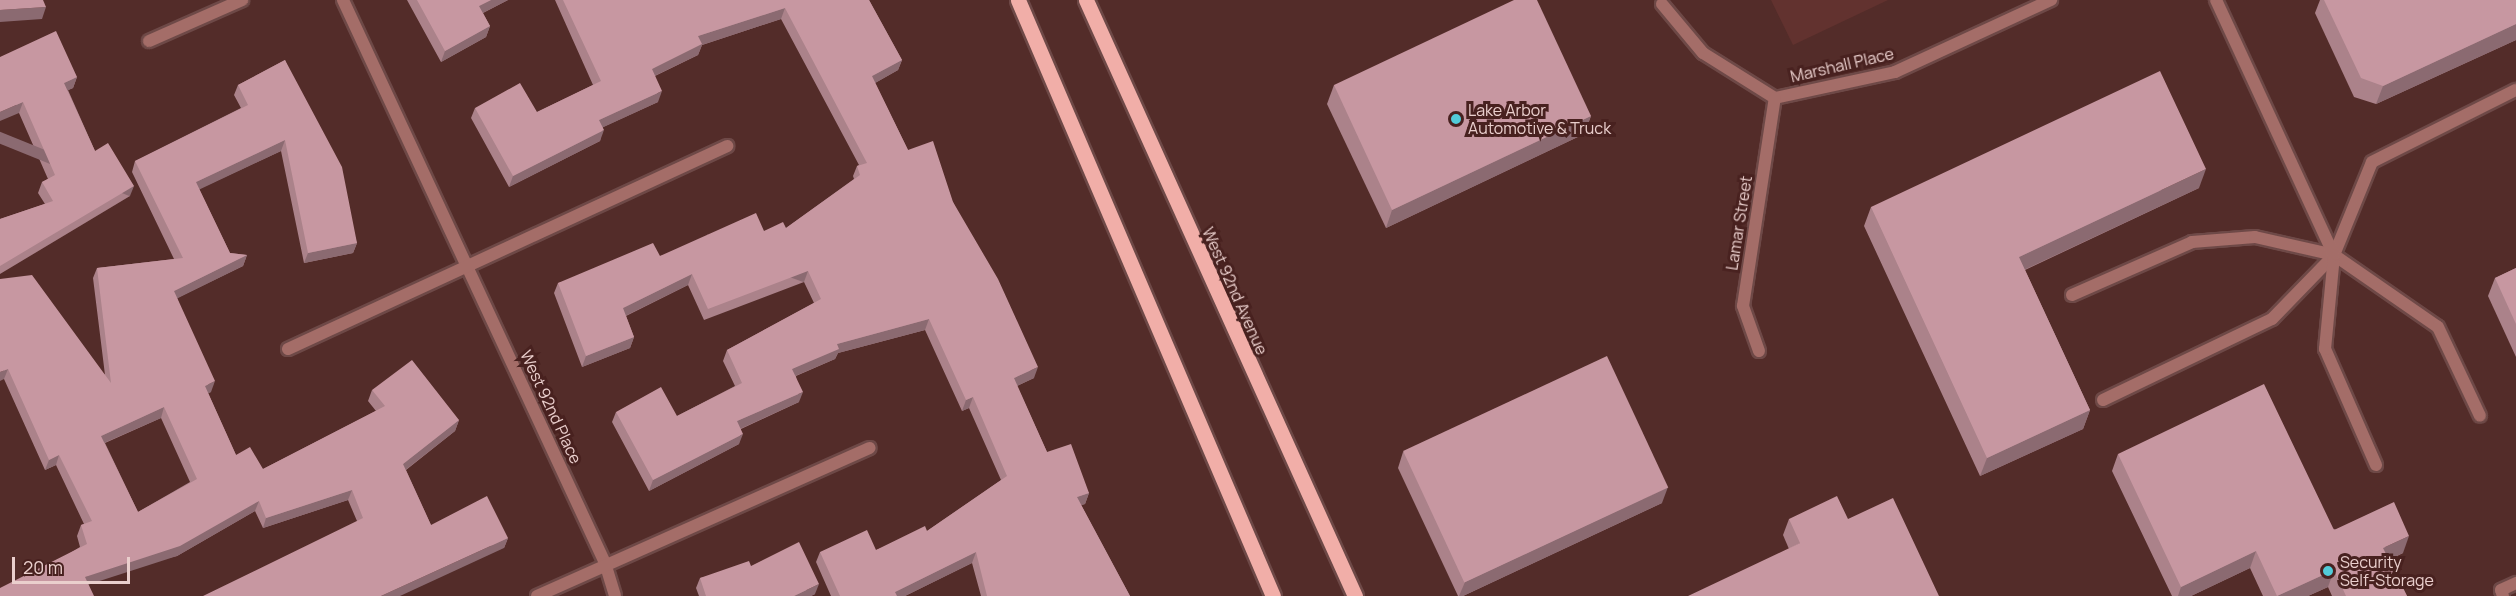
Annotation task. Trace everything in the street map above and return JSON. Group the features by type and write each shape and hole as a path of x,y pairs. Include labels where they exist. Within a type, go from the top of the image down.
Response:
{"main road":[{"path":"1018,0 1273,596"},
{"name":"West 92nd Avenue","path":"1086,0 1355,596"}],"street":[{"path":"149,41 242,0"},
{"name":"West 92nd Place","path":"344,0 605,563 615,596"},
{"name":"Marshall Place","path":"1662,4 1703,53 1775,98 1895,72 2051,0"},
{"path":"2216,0 2334,255"},
{"path":"2376,465 2325,349 2334,255 2372,162 2516,90"},
{"name":"Lamar Street","path":"1759,351 1743,306 1775,98"},
{"path":"288,350 727,146"},
{"path":"2072,295 2192,242 2255,237 2334,255 2438,327 2480,416"},
{"path":"2103,400 2272,319 2334,255"},
{"path":"537,596 605,563 870,448"},
{"path":"2503,596 2501,590 2516,583"}],"shaded area":[{"path":"1771,0 1888,0 1793,45"}],"building":[{"path":"0,0 43,0 46,7 0,10"},
{"path":"417,0 491,0 479,6 490,26 445,51"},
{"path":"563,0 869,0 902,60 872,76 908,150 933,141 953,202 998,279 1038,367 1014,378 1047,452 1071,444 1089,493 1077,497 1130,596 987,596 976,552 895,592 897,596 840,596 820,552 867,530 876,550 925,526 927,531 1007,476 973,397 966,400 929,319 837,344 839,349 792,369 803,392 737,421 743,434 653,480 616,412 661,387 677,416 742,383 727,350 821,299 808,271 708,309 692,274 623,308 634,337 586,356 558,283 653,243 660,256 756,213 764,231 783,222 786,228 860,175 857,166 867,163 785,8 698,36 702,44 652,69 662,91 599,120 604,130 513,176 475,108 520,83 537,112 601,81"},
{"name":"Lake Arbor Automotive & Truck","path":"1514,0 1537,0 1591,116 1392,210 1334,85"},
{"path":"2324,0 2516,0 2516,24 2383,86 2361,78"},
{"path":"56,31 77,77 64,83 95,151 108,143 134,186 0,266 0,219 53,201 42,182 55,175 23,102 0,112 0,57"},
{"path":"285,60 342,167 357,243 308,253 285,140 196,182 230,253 247,255 174,291 215,381 205,386 236,455 250,447 263,469 385,406 372,390 412,360 459,420 403,464 431,525 487,496 508,538 381,596 203,596 363,518 352,490 266,518 259,501 180,546 85,577 94,596 0,596 0,588 87,544 81,525 92,521 59,455 49,460 8,369 0,372 0,279 32,275 111,383 97,268 183,258 135,161 248,105 238,85","holes":["164,407 197,479 138,512 101,436"]},
{"path":"2160,71 2206,169 2019,257 2090,410 1987,458 1871,207"},
{"path":"2516,268 2516,324 2495,278"},
{"path":"1607,356 1668,487 1464,583 1403,451"},
{"path":"2264,384 2334,530 2394,502 2409,536 2383,548 2407,596 2346,596 2334,570 2277,596 2256,551 2181,587 2118,454"},
{"path":"1837,496 1848,519 1893,498 1939,596 1688,596 1800,543 1789,519"},
{"path":"799,542 819,584 794,596 706,596 700,578 749,561 751,566"}],"place":[{"name":"Lake Arbor Automotive & Truck","path":"1456,119"},
{"name":"Security Self-Storage","path":"2328,571"}]}
